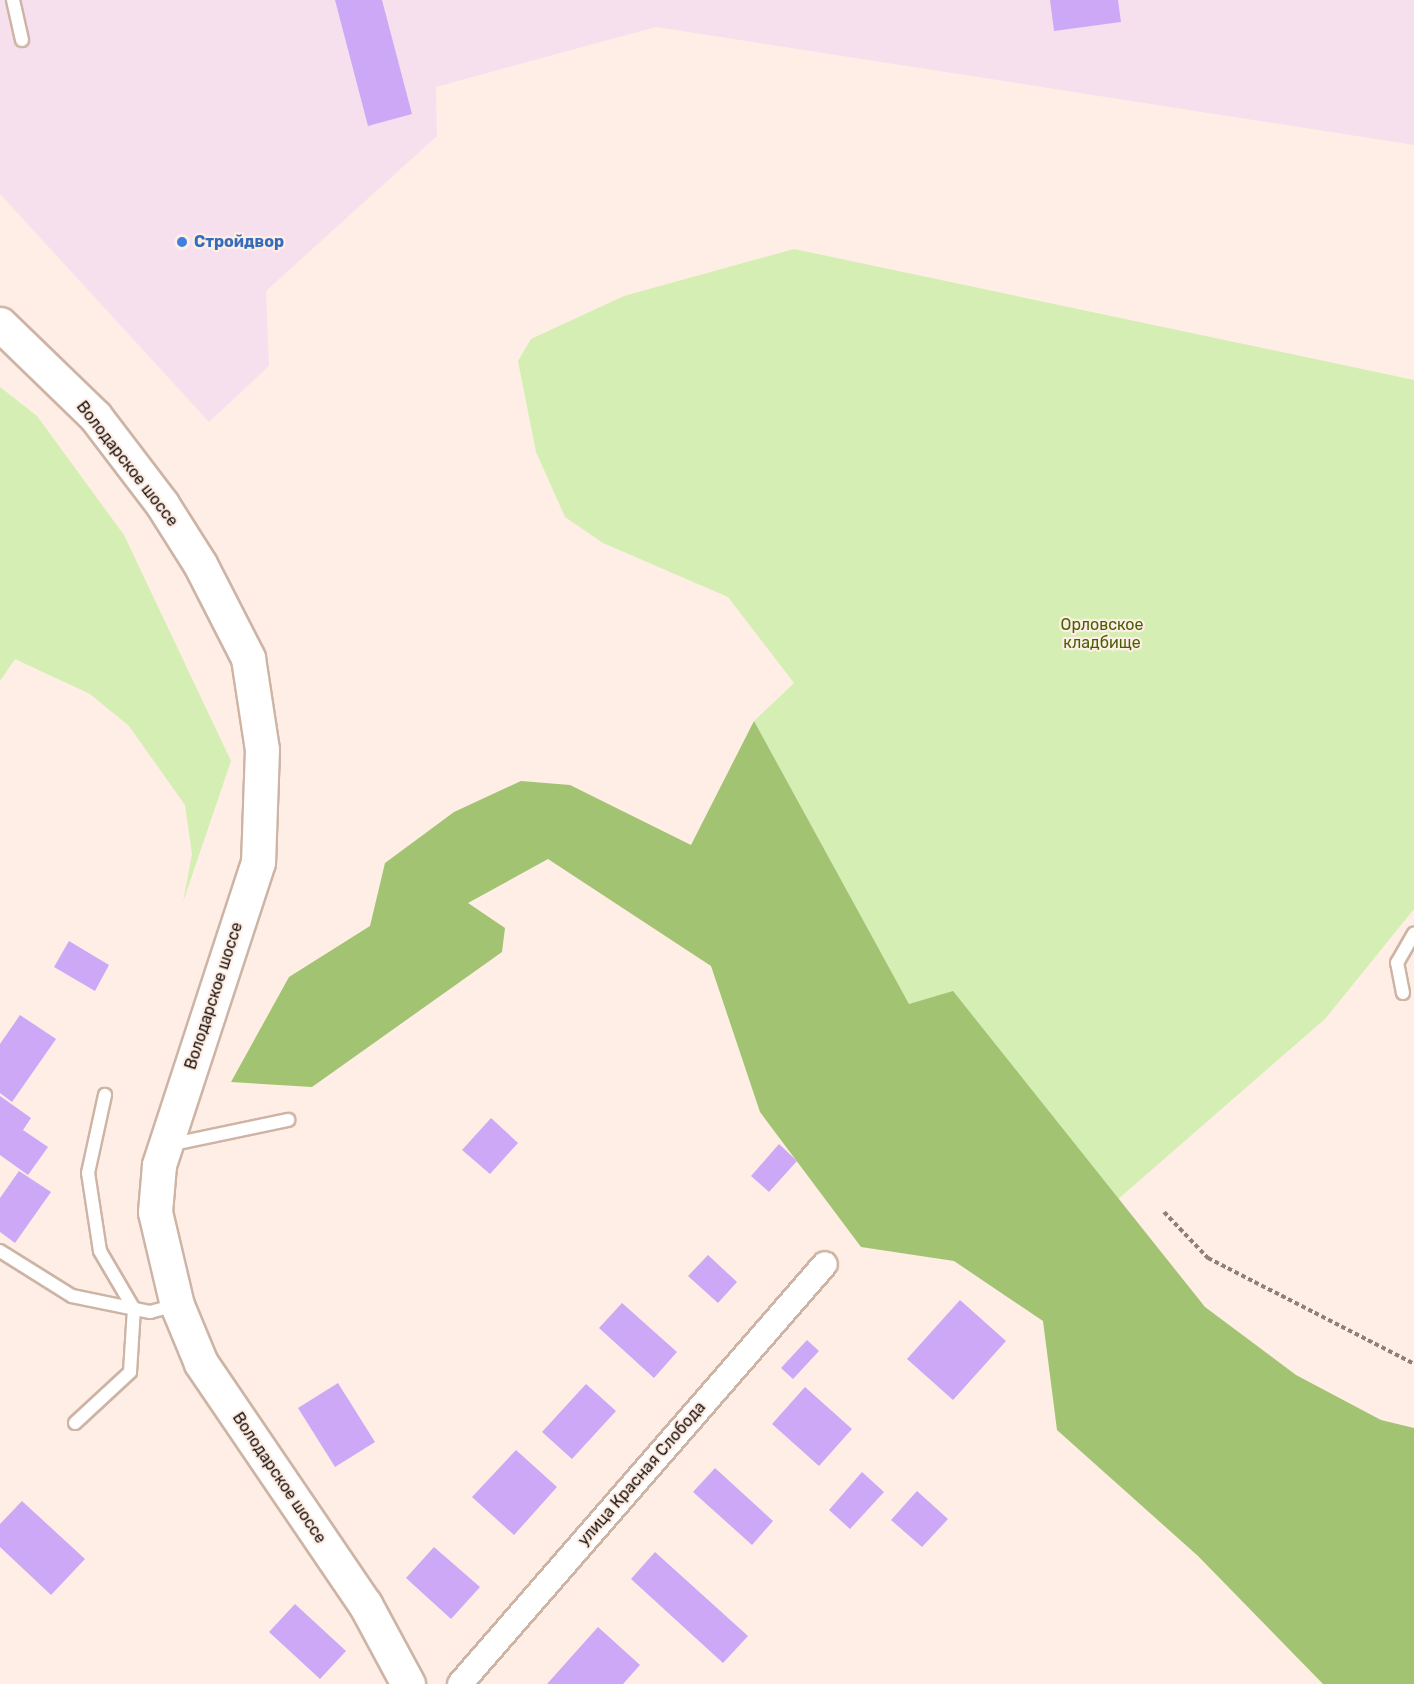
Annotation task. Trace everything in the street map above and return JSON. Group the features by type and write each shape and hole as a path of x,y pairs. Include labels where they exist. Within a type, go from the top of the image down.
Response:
{"main road":[{"name":"Володарское шоссе","path":"0,324 95,417 162,504 200,564 248,658 262,749 258,862 159,1165 154,1212 177,1305 201,1363 365,1604 408,1684"}],"street":[{"name":"улица Красная Слобода","path":"460,1684 825,1264"}],"lane":[{"path":"13,0 22,40"},
{"path":"1403,993 1397,963 1414,933"},
{"path":"75,1423 130,1372 134,1309 100,1251 88,1173 105,1095"},
{"path":"165,1146 288,1120"},
{"path":"0,1251 72,1296 150,1312 177,1305"}],"path":[{"path":"1164,1212 1208,1258 1414,1364"}],"shaded area":[{"name":"Стройдвор","path":"0,0 1414,0 1414,145 656,27 436,87 437,136 266,291 269,366 209,422 0,194"}],"green space":[{"name":"Орловское кладбище","path":"794,249 1414,380 1414,909 1325,1019 1117,1200 953,992 909,1004 754,721 794,683 728,597 603,543 565,517 536,452 518,361 531,339 624,296"},
{"path":"0,387 37,416 124,535 231,761 183,902 192,854 185,805 129,726 90,694 15,659 0,681"},
{"path":"754,721 909,1004 953,991 1205,1307 1296,1375 1381,1420 1414,1428 1414,1684 1323,1684 1198,1556 1057,1430 1043,1321 954,1261 861,1247 760,1112 711,966 548,859 468,903 505,928 502,952 312,1087 231,1082 289,977 370,926 385,863 454,812 521,781 570,785 691,845"}],"building":[{"path":"335,0 382,0 412,114 368,126"},
{"path":"1050,0 1118,0 1121,22 1054,31"},
{"path":"69,941 109,965 95,991 54,967"},
{"path":"20,1015 56,1039 12,1102 0,1093 0,1044"},
{"path":"0,1096 31,1118 23,1130 48,1147 28,1175 0,1155"},
{"path":"491,1118 518,1143 490,1174 462,1150"},
{"path":"779,1144 797,1161 769,1192 751,1176"},
{"path":"19,1171 51,1192 15,1243 0,1232 0,1198"},
{"path":"708,1255 737,1282 718,1303 688,1276"},
{"path":"960,1300 1006,1341 953,1400 907,1359"},
{"path":"622,1303 677,1352 654,1378 599,1328"},
{"path":"807,1340 819,1351 793,1379 781,1368"},
{"path":"338,1383 375,1442 335,1467 298,1408"},
{"path":"586,1384 616,1411 572,1459 542,1432"},
{"path":"805,1387 852,1429 819,1466 772,1424"},
{"path":"516,1450 557,1487 514,1535 472,1497"},
{"path":"715,1468 773,1521 752,1545 693,1492"},
{"path":"862,1472 884,1492 850,1529 829,1510"},
{"path":"917,1491 948,1519 922,1547 891,1520"},
{"path":"22,1501 85,1559 51,1595 0,1547 0,1524"},
{"path":"434,1547 480,1587 451,1619 406,1578"},
{"path":"655,1552 748,1636 723,1663 631,1579"},
{"path":"295,1604 346,1651 320,1679 269,1632"},
{"path":"598,1627 640,1665 623,1684 547,1684"}],"place":[{"name":"Стройдвор","path":"182,242"}]}
